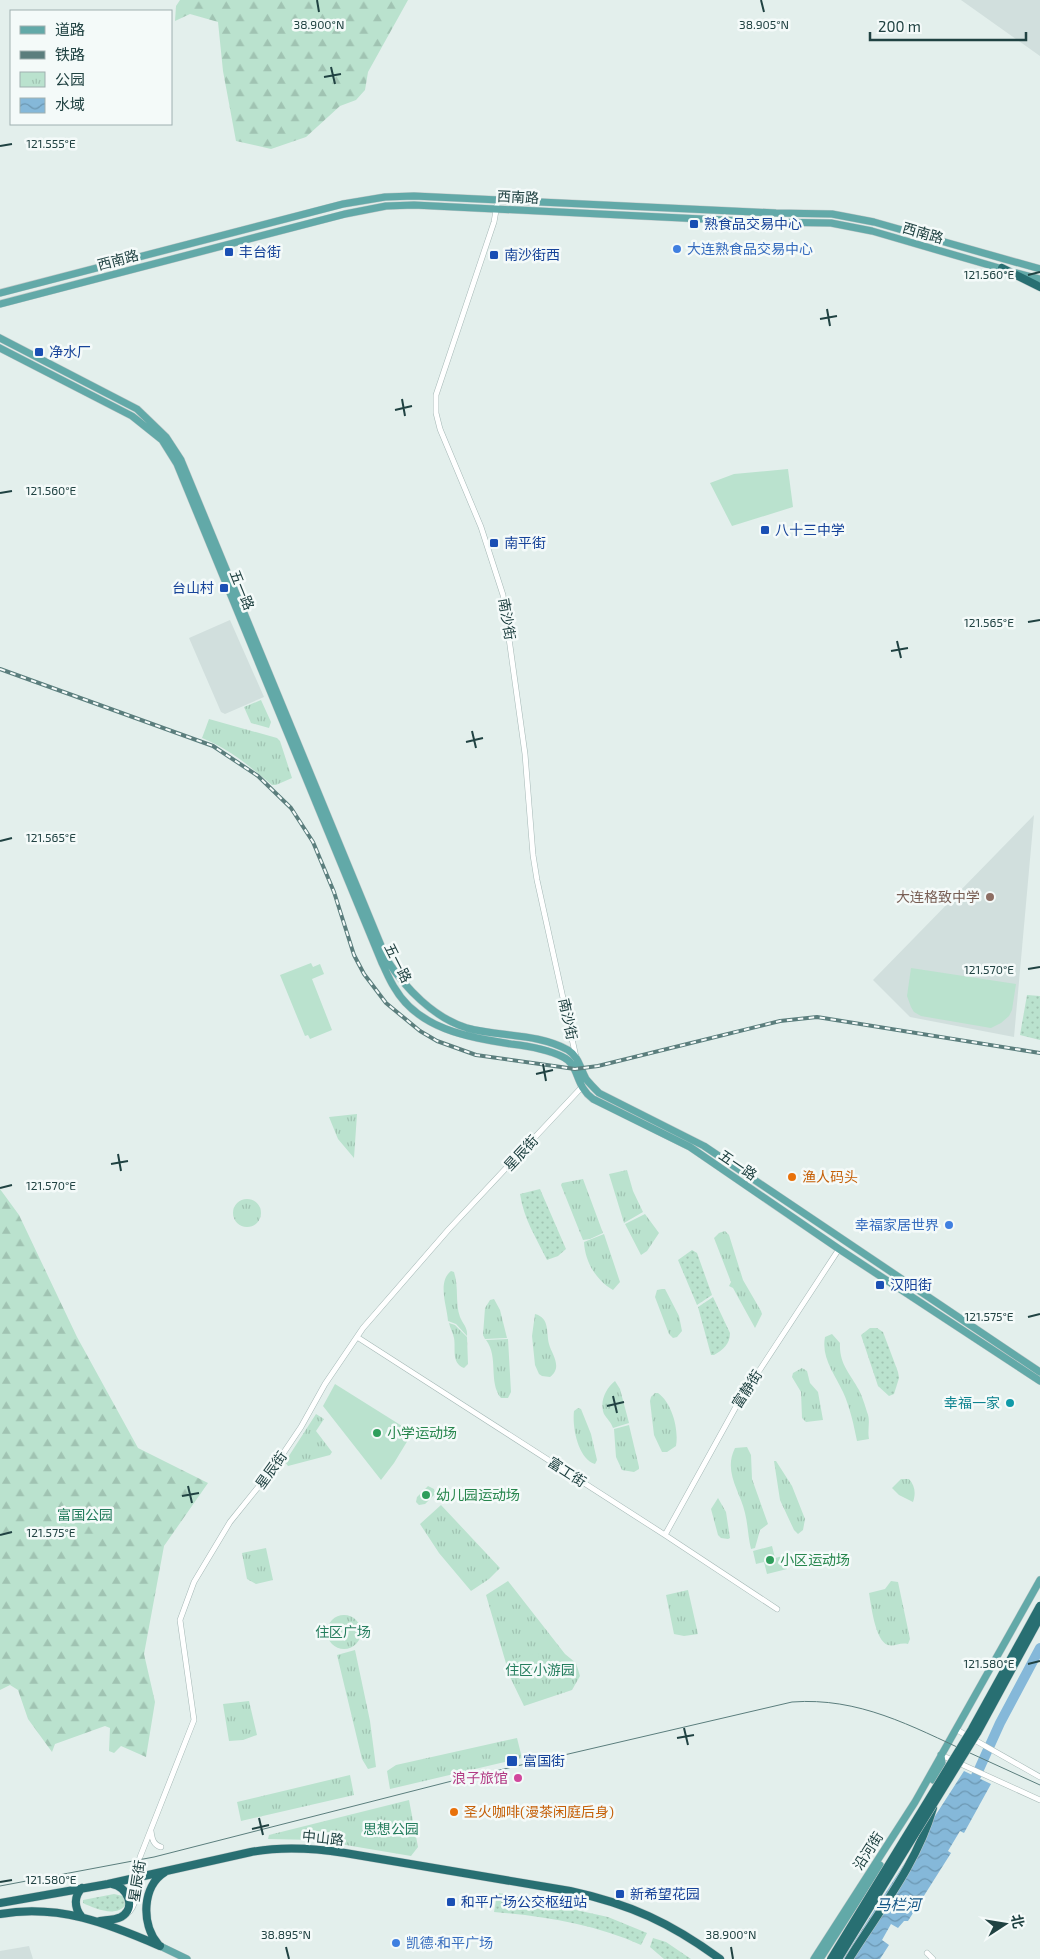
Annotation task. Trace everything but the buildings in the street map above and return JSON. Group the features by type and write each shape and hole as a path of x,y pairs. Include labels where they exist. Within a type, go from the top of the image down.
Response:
{"highway":[{"path":"1002,268 1040,287"},
{"path":"831,1959 972,1730 1040,1606"},
{"path":"838,1959 933,1808 977,1733 1040,1617"},
{"path":"849,1959 912,1859 933,1808"},
{"name":"中山路","path":"0,1903 108,1884 128,1879 138,1873 169,1870 268,1849 308,1848 570,1891 599,1898 659,1920 720,1959"},
{"path":"160,1946 150,1931 147,1913 148,1894 155,1879 169,1870"},
{"path":"98,1922 120,1918 125,1913 129,1904 127,1894 116,1885 108,1884"},
{"path":"81,1916 76,1902 82,1888"},
{"path":"0,1914 36,1910 81,1916 160,1946"}],"main road":[{"name":"西南路","path":"0,293 343,204 385,197 414,196 832,214 874,222 1040,269"},
{"name":"西南路","path":"0,304 345,214 386,206 414,205 831,223 872,231 1040,279"},
{"name":"五一路","path":"0,338 137,409 166,437 181,460 387,960 412,994 456,1023 468,1028 539,1040 564,1048 576,1056 586,1078 599,1093 704,1146 1040,1372"},
{"name":"五一路","path":"0,348 132,416 162,440 177,464 367,927 394,988 408,1005 432,1024 462,1035 551,1052 566,1058 575,1069"},
{"path":"575,1069 581,1088"},
{"name":"五一路","path":"581,1088 593,1099 690,1147 839,1249 1040,1382"},
{"name":"沿河街","path":"814,1959 915,1802 1040,1580"},
{"name":"沿河街","path":"820,1959 919,1804 942,1763 941,1755"},
{"path":"160,1946 187,1959"}],"street":[{"name":"南沙街","path":"498,199 498,208 436,395 436,413 440,429 480,527 502,589 523,735 536,872 576,1056 575,1069"},
{"name":"星辰街","path":"120,1918 133,1908 138,1873 151,1830 194,1720 180,1620 194,1582 230,1522 272,1470 301,1427 325,1384 357,1337 453,1225 581,1088"},
{"name":"富静街","path":"666,1535 738,1403 839,1249"},
{"name":"富工街","path":"357,1337 666,1535 776,1609"},
{"path":"957,1730 1040,1777"},
{"path":"941,1755 1040,1800"},
{"path":"151,1830 153,1841 161,1847"},
{"path":"927,1953 933,1959"}],"shaded area":[{"path":"961,0 1040,0 1040,56"},
{"path":"230,620 264,697 225,714 221,712 189,638"},
{"name":"大连格致中学","path":"1034,815 1014,1037 910,1017 873,980"},
{"path":"29,1946 33,1959 0,1959 0,1951"}],"green space":[{"path":"180,0 408,0 368,72 365,90 356,100 340,106 306,137 271,149 236,141 223,71 218,22 190,14 175,21 176,6"},
{"path":"788,469 793,507 732,526 710,483 734,474"},
{"path":"261,700 271,722 269,728 251,723 244,707"},
{"path":"209,719 277,738 280,741 292,778 272,785 231,753 202,738"},
{"path":"311,963 313,967 320,964 324,974 312,979 332,1030 310,1039 308,1035 305,1036 280,975"},
{"path":"911,968 1016,984 1012,1010 1009,1016 1001,1023 991,1028 921,1016 914,1012 907,996"},
{"path":"1027,995 1040,996 1040,1040 1020,1035"},
{"path":"357,1114 354,1158 338,1139 329,1117"},
{"path":"627,1170 633,1191 643,1212 624,1223 609,1174"},
{"path":"583,1179 603,1233 583,1240 561,1185 562,1183"},
{"name":"富国公园","path":"0,1189 19,1215 77,1337 138,1448 208,1483 164,1546 144,1654 155,1702 146,1757 121,1746 114,1753 109,1751 110,1728 105,1726 55,1744 52,1752 28,1719 18,1690 10,1685 0,1690"},
{"path":"540,1189 566,1249 558,1256 547,1260 527,1220 520,1194"},
{"path":"247,1199 257,1203 261,1213 257,1223 247,1227 237,1223 233,1213 237,1203"},
{"path":"645,1214 659,1233 647,1251 641,1255 625,1224"},
{"path":"725,1231 729,1235 743,1280 762,1314 755,1328 733,1288 729,1286 731,1282 714,1238 719,1233"},
{"path":"604,1234 620,1282 613,1290 601,1281 592,1270 585,1249 584,1242"},
{"path":"692,1250 697,1253 712,1295 697,1305 678,1260"},
{"path":"451,1271 454,1272 460,1317 466,1328 467,1336 456,1324 448,1321 444,1281"},
{"path":"665,1289 679,1316 682,1331 677,1337 673,1338 669,1334 655,1297 657,1290"},
{"path":"713,1297 730,1333 729,1340 723,1349 711,1355 698,1307"},
{"path":"494,1299 500,1310 507,1338 485,1339 483,1335 485,1308 490,1300"},
{"path":"535,1314 540,1316 545,1322 549,1344 556,1361 556,1369 550,1377 539,1374 535,1365 532,1336"},
{"path":"449,1323 455,1325 467,1337 468,1364 464,1368 457,1363 454,1338"},
{"path":"870,1328 877,1328 883,1332 898,1372 899,1378 894,1394 889,1396 878,1386 861,1335"},
{"path":"832,1334 840,1343 843,1363 859,1390 868,1415 869,1439 857,1441 852,1416 827,1359 824,1345 825,1337"},
{"path":"508,1339 511,1392 508,1398 501,1398 495,1385 492,1354 486,1340"},
{"path":"802,1368 807,1371 810,1383 818,1392 823,1420 806,1422 802,1418 801,1392 792,1377 793,1373"},
{"path":"615,1381 620,1389 629,1423 613,1428 604,1414 602,1405 606,1391"},
{"name":"小学运动场","path":"335,1384 410,1431 411,1435 381,1480 323,1406"},
{"path":"655,1393 663,1397 667,1403 675,1424 676,1446 667,1452 662,1452 654,1435 650,1401"},
{"path":"578,1408 581,1409 591,1434 597,1460 595,1464 584,1456 577,1442 574,1411"},
{"path":"316,1414 324,1419 316,1431 332,1452 330,1455 288,1466 285,1462"},
{"path":"629,1425 639,1467 634,1472 622,1470 616,1457 614,1429"},
{"path":"747,1447 751,1455 752,1479 768,1524 760,1530 755,1548 751,1549 745,1513 734,1481 731,1465 735,1448"},
{"path":"774,1461 776,1461 792,1486 805,1519 803,1530 798,1534 794,1530 780,1500"},
{"path":"901,1479 909,1479 913,1484 915,1493 913,1502 899,1495 892,1488"},
{"name":"幼儿园运动场","path":"428,1486 434,1489 435,1494 425,1504 419,1505 416,1502 417,1497"},
{"path":"718,1498 726,1512 730,1538 728,1539 721,1538 718,1535 711,1509"},
{"path":"441,1505 500,1568 489,1579 471,1591 439,1553 420,1524"},
{"name":"小区运动场","path":"772,1546 775,1558 783,1556 787,1569 767,1574 764,1562 756,1564 753,1551"},
{"path":"266,1548 273,1580 256,1584 247,1579 242,1553"},
{"name":"住区小游园","path":"508,1581 565,1654 576,1663 580,1676 572,1690 524,1706 510,1677 486,1595"},
{"path":"891,1581 898,1582 910,1639 908,1644 888,1645 880,1637 874,1622 869,1593 885,1589"},
{"path":"688,1590 698,1634 684,1636 674,1634 666,1595"},
{"name":"住区广场","path":"344,1615 351,1616 356,1620 360,1625 360,1639 356,1644 351,1648 344,1649 337,1648 332,1644 328,1639 327,1632 328,1625 332,1620 337,1616"},
{"path":"355,1650 370,1721 376,1767 368,1769 362,1759 337,1655"},
{"path":"538,1653 543,1678 517,1683 512,1659"},
{"path":"249,1701 257,1735 243,1740 229,1741 223,1704"},
{"path":"517,1738 522,1758 390,1789 387,1771 396,1765"},
{"path":"350,1775 354,1795 241,1821 237,1802"},
{"name":"思想公园","path":"409,1800 418,1847 411,1856 316,1840 268,1839 269,1835"},
{"path":"499,1893 608,1917 647,1933 641,1945 587,1926 532,1916 494,1912"},
{"path":"114,1894 123,1896 126,1904 118,1911 100,1910 83,1903 83,1900"},
{"path":"653,1938 666,1942 691,1959 664,1959 650,1947"}],"water":[{"name":"马栏河","path":"964,1771 991,1784 964,1833 960,1831 948,1851 951,1853 908,1921 904,1921 898,1928 891,1924 882,1940 889,1945 880,1959 843,1959"}],"waterway":[{"name":"马栏河","path":"976,1776 1000,1723 1040,1648"}],"tram line":[{"path":"0,1886 154,1857 448,1782 792,1702 840,1704 884,1715 1040,1785"}],"railway":[{"path":"0,669 213,746 258,776 291,808 313,842 334,892 354,955 364,974 386,1003 420,1031 437,1041 476,1055 575,1069 598,1066 780,1021 817,1017 1040,1053"}],"place":[{"name":"熟食品交易中心","path":"694,224"},
{"name":"大连熟食品交易中心","path":"677,249"},
{"name":"丰台街","path":"229,252"},
{"name":"南沙街西","path":"494,255"},
{"name":"净水厂","path":"39,352"},
{"name":"八十三中学","path":"765,530"},
{"name":"南平街","path":"494,543"},
{"name":"台山村","path":"224,588"},
{"name":"大连格致中学","path":"990,897"},
{"name":"渔人码头","path":"792,1177"},
{"name":"幸福家居世界","path":"949,1225"},
{"name":"汉阳街","path":"880,1285"},
{"name":"幸福一家","path":"1010,1403"},
{"name":"小学运动场","path":"377,1433"},
{"name":"幼儿园运动场","path":"426,1495"},
{"name":"小区运动场","path":"770,1560"},
{"name":"富国街","path":"512,1761"},
{"name":"浪子旅馆","path":"518,1778"},
{"name":"圣火咖啡(漫茶闲庭后身)","path":"454,1812"},
{"name":"新希望花园","path":"620,1894"},
{"name":"和平广场公交枢纽站","path":"451,1902"},
{"name":"凯德·和平广场","path":"396,1943"}]}
